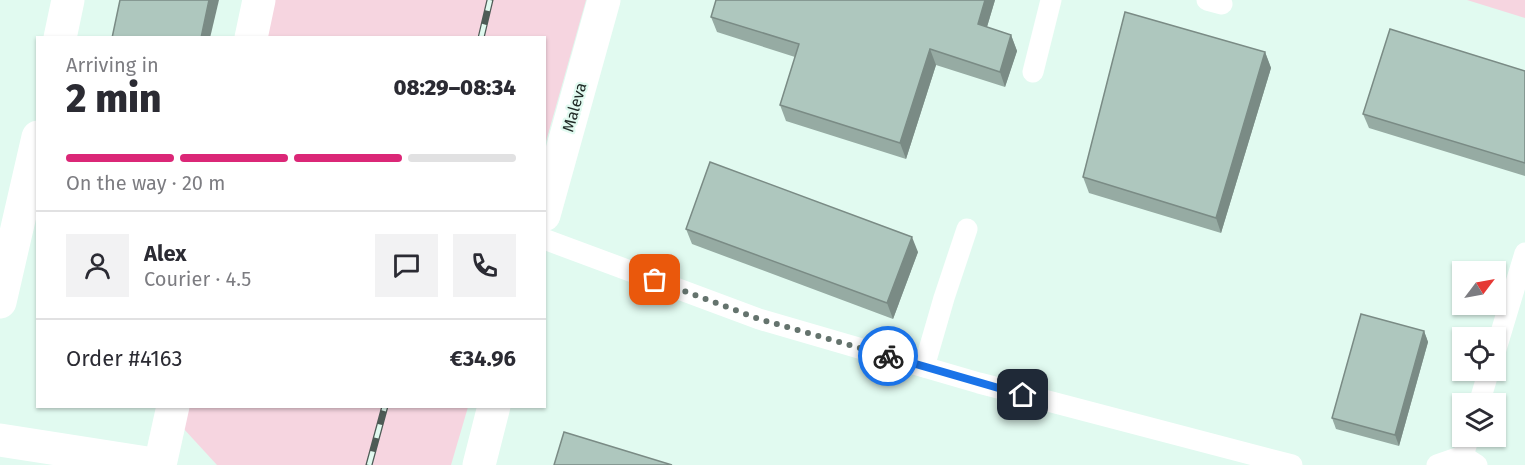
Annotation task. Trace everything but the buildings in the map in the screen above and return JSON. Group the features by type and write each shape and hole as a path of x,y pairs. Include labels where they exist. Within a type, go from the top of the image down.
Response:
{"street":[{"path":"60,36 68,0"},
{"path":"251,36 259,0"},
{"name":"Maleva","path":"546,208 604,0"},
{"path":"0,302 36,146"},
{"path":"0,440 160,465 172,408"},
{"path":"479,465 493,408"}],"lane":[{"path":"1033,72 1051,0"},
{"path":"924,367 967,229"},
{"path":"546,240 759,319 924,367 1292,465"},
{"path":"1503,327 1525,253"},
{"path":"1437,465 1469,453"}],"shaded area":[{"path":"270,0 586,0 546,141 546,36 262,36"},
{"path":"1467,0 1525,0 1525,18"},
{"path":"185,408 468,408 451,465 217,465 183,428"}],"railway":[{"path":"481,36 490,0"},
{"path":"369,465 384,408"}],"way so far":[{"path":"655,280 759,319 888,356"}],"route":[{"path":"888,356 1023,395"}]}
